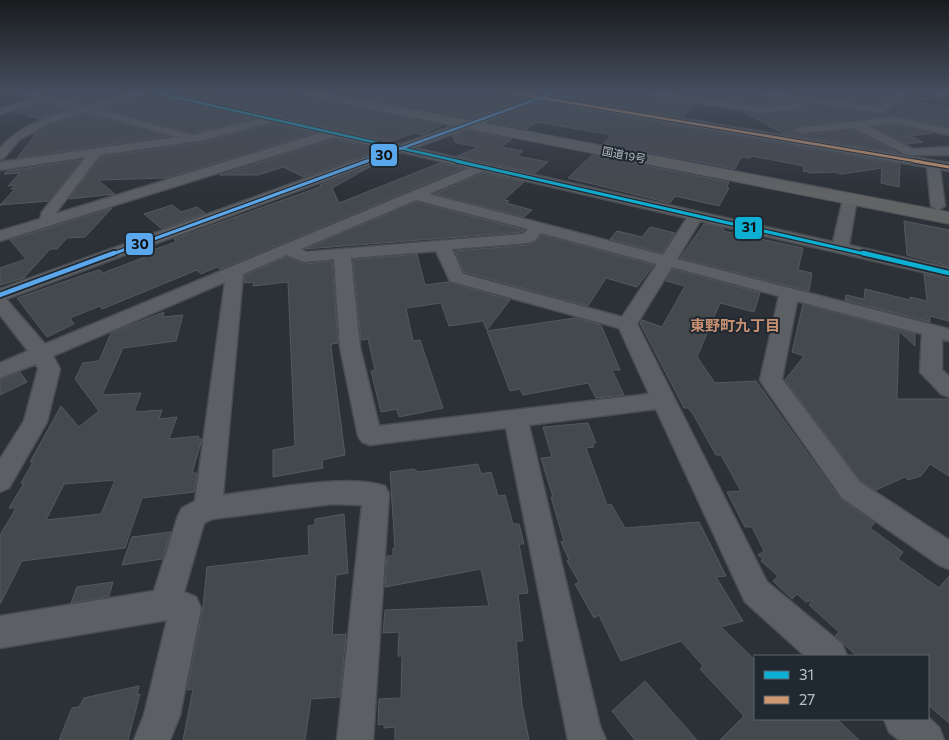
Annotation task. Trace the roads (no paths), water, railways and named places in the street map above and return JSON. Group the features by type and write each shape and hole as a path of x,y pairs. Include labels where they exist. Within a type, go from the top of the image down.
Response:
{"highway":[{"name":"国道19号","path":"493,126 850,198 945,211"},
{"name":"国道19号","path":"495,126 945,211"}],"street":[{"path":"0,155 15,138 37,126"},
{"path":"146,126 195,139"},
{"path":"0,166 195,139 247,126"},
{"path":"297,126 949,273"},
{"path":"0,295 466,126"},
{"path":"707,126 949,167"},
{"path":"802,130 852,126"},
{"path":"858,126 911,152"},
{"path":"920,126 949,132"},
{"path":"818,129 853,150"},
{"path":"0,236 330,134"},
{"path":"0,140 15,138"},
{"path":"881,155 881,153 949,151"},
{"path":"48,220 47,215 96,153"},
{"path":"933,164 945,211"},
{"path":"0,371 481,167"},
{"path":"414,195 941,333 931,372 949,389"},
{"path":"840,248 850,198"},
{"path":"627,324 696,216"},
{"path":"286,249 304,257 442,246 528,238 538,227"},
{"path":"442,246 456,277 627,324 756,592 829,655"},
{"path":"342,254 350,347 370,436 663,400"},
{"path":"208,508 235,271"},
{"path":"789,293 771,380 851,490 949,556"},
{"path":"0,303 41,353 49,368 35,422 0,480"},
{"path":"516,419 584,735 588,740"},
{"path":"165,604 192,516 208,508 332,493 376,494 356,740"},
{"path":"0,632 165,604 185,608 162,715 152,740"},
{"path":"903,720 926,740"}],"district":[{"name":"東野町九丁目","path":"735,326"}]}
